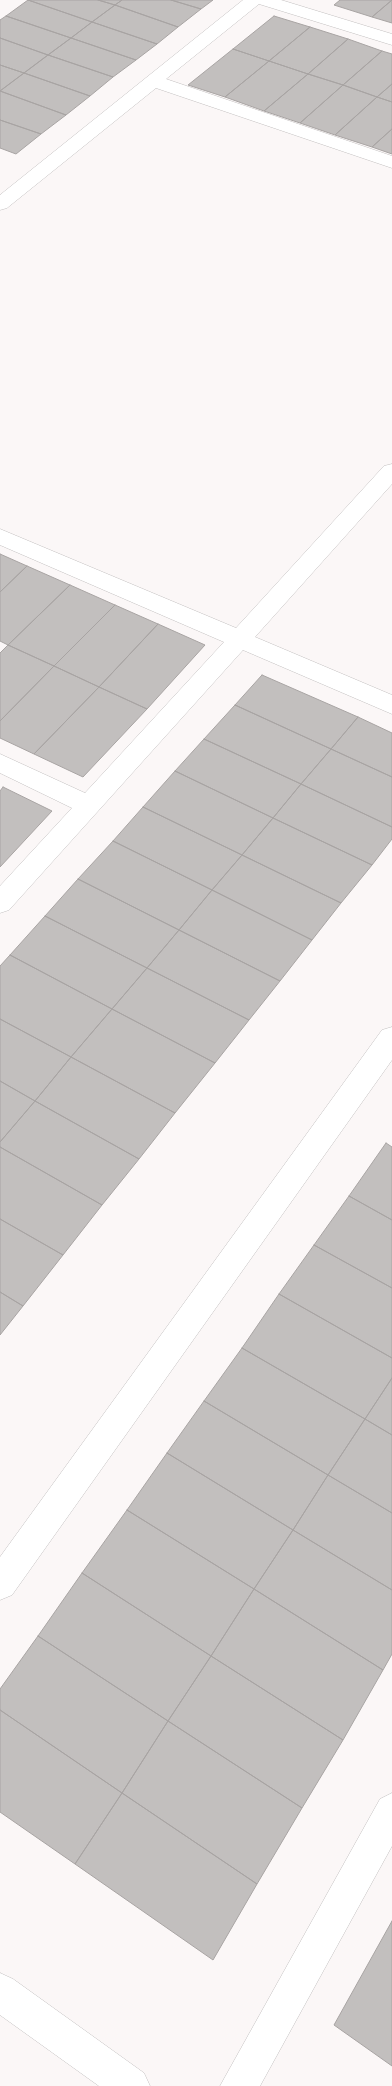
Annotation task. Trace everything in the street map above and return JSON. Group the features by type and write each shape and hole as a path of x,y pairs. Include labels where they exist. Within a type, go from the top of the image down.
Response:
{"street":[{"path":"0,204 254,0"},
{"path":"263,0 392,40"},
{"path":"153,81 392,162"},
{"path":"0,903 392,471"},
{"path":"0,536 392,705"},
{"path":"0,763 89,805"},
{"path":"0,1584 392,1038"},
{"path":"239,2086 392,1811"},
{"path":"0,1992 131,2086"}],"building":[{"path":"28,0 92,22 71,38 6,16"},
{"path":"28,0 98,0 115,5 92,22"},
{"path":"98,0 122,0 115,5"},
{"path":"122,0 171,0 201,9 178,27 115,5"},
{"path":"171,0 213,0 201,9"},
{"path":"340,0 392,0 372,17 334,5"},
{"path":"392,0 392,23 372,17"},
{"path":"115,5 178,27 157,44 92,22"},
{"path":"6,16 71,38 48,55 0,38 0,20"},
{"path":"274,16 310,27 269,61 233,49"},
{"path":"92,22 157,44 136,60 71,38"},
{"path":"310,27 348,39 308,74 269,61"},
{"path":"0,38 48,55 24,73 0,65"},
{"path":"71,38 136,60 113,77 48,55"},
{"path":"348,39 382,51 343,85 308,74"},
{"path":"233,49 269,61 225,97 188,85"},
{"path":"382,51 392,54 392,84 377,97 343,85"},
{"path":"48,55 113,77 90,96 24,73"},
{"path":"269,61 308,74 264,111 225,97"},
{"path":"0,65 24,73 0,91"},
{"path":"24,73 90,96 66,115 0,91"},
{"path":"308,74 343,85 300,123 264,111"},
{"path":"392,84 392,102 377,97"},
{"path":"343,85 377,97 335,135 300,123"},
{"path":"0,91 66,115 41,134 0,120"},
{"path":"377,97 392,102 392,129 372,147 335,135"},
{"path":"0,120 41,134 16,154 0,148"},
{"path":"392,129 392,154 372,147"},
{"path":"0,554 27,566 0,592"},
{"path":"27,566 70,585 8,645 0,641 0,592"},
{"path":"70,585 115,605 54,666 8,645"},
{"path":"115,605 158,624 99,687 54,666"},
{"path":"158,624 205,645 147,709 99,687"},
{"path":"8,645 54,666 0,721 0,653"},
{"path":"54,666 99,687 34,754 0,738 0,721"},
{"path":"262,675 358,717 331,749 235,705"},
{"path":"99,687 147,709 83,777 34,754"},
{"path":"235,705 331,749 301,784 204,739"},
{"path":"358,717 392,733 392,777 331,749"},
{"path":"204,739 301,784 273,818 175,771"},
{"path":"331,749 392,777 392,827 301,784"},
{"path":"175,771 273,818 242,855 143,807"},
{"path":"301,784 392,827 392,839 372,865 273,818"},
{"path":"3,787 52,811 0,867 0,791"},
{"path":"143,807 242,855 212,890 113,841"},
{"path":"273,818 372,865 341,903 242,855"},
{"path":"113,841 212,890 179,930 78,879"},
{"path":"242,855 341,903 312,940 212,890"},
{"path":"78,879 179,930 147,968 45,916"},
{"path":"212,890 312,940 280,981 179,930"},
{"path":"45,916 147,968 112,1009 10,955"},
{"path":"179,930 280,981 249,1020 147,968"},
{"path":"10,955 112,1009 71,1057 0,1019 0,966"},
{"path":"147,968 249,1020 215,1063 112,1009"},
{"path":"112,1009 215,1063 175,1113 71,1057"},
{"path":"0,1019 71,1057 35,1101 0,1081"},
{"path":"71,1057 175,1113 139,1159 35,1101"},
{"path":"0,1081 35,1101 0,1142"},
{"path":"35,1101 139,1159 102,1205 0,1147 0,1142"},
{"path":"386,1143 392,1147 392,1220 349,1196"},
{"path":"0,1147 102,1205 63,1255 0,1219"},
{"path":"349,1196 392,1220 392,1288 314,1245"},
{"path":"0,1219 63,1255 23,1306 0,1292"},
{"path":"314,1245 392,1288 392,1358 279,1294"},
{"path":"0,1292 23,1306 0,1335"},
{"path":"279,1294 392,1358 392,1378 365,1419 242,1348"},
{"path":"242,1348 365,1419 328,1475 204,1401"},
{"path":"392,1378 392,1435 365,1419"},
{"path":"204,1401 328,1475 293,1530 167,1453"},
{"path":"365,1419 392,1435 392,1513 328,1475"},
{"path":"167,1453 293,1530 254,1589 127,1510"},
{"path":"328,1475 392,1513 392,1590 293,1530"},
{"path":"127,1510 254,1589 211,1656 82,1573"},
{"path":"293,1530 392,1590 392,1654 383,1670 254,1589"},
{"path":"82,1573 211,1656 168,1721 38,1636"},
{"path":"254,1589 383,1670 343,1740 211,1656"},
{"path":"38,1636 168,1721 122,1793 0,1710 0,1689"},
{"path":"211,1656 343,1740 302,1808 168,1721"},
{"path":"0,1710 122,1793 75,1864 0,1812"},
{"path":"168,1721 302,1808 257,1884 122,1793"},
{"path":"122,1793 257,1884 213,1960 75,1864"},
{"path":"392,1921 392,2066 334,2025"}]}
